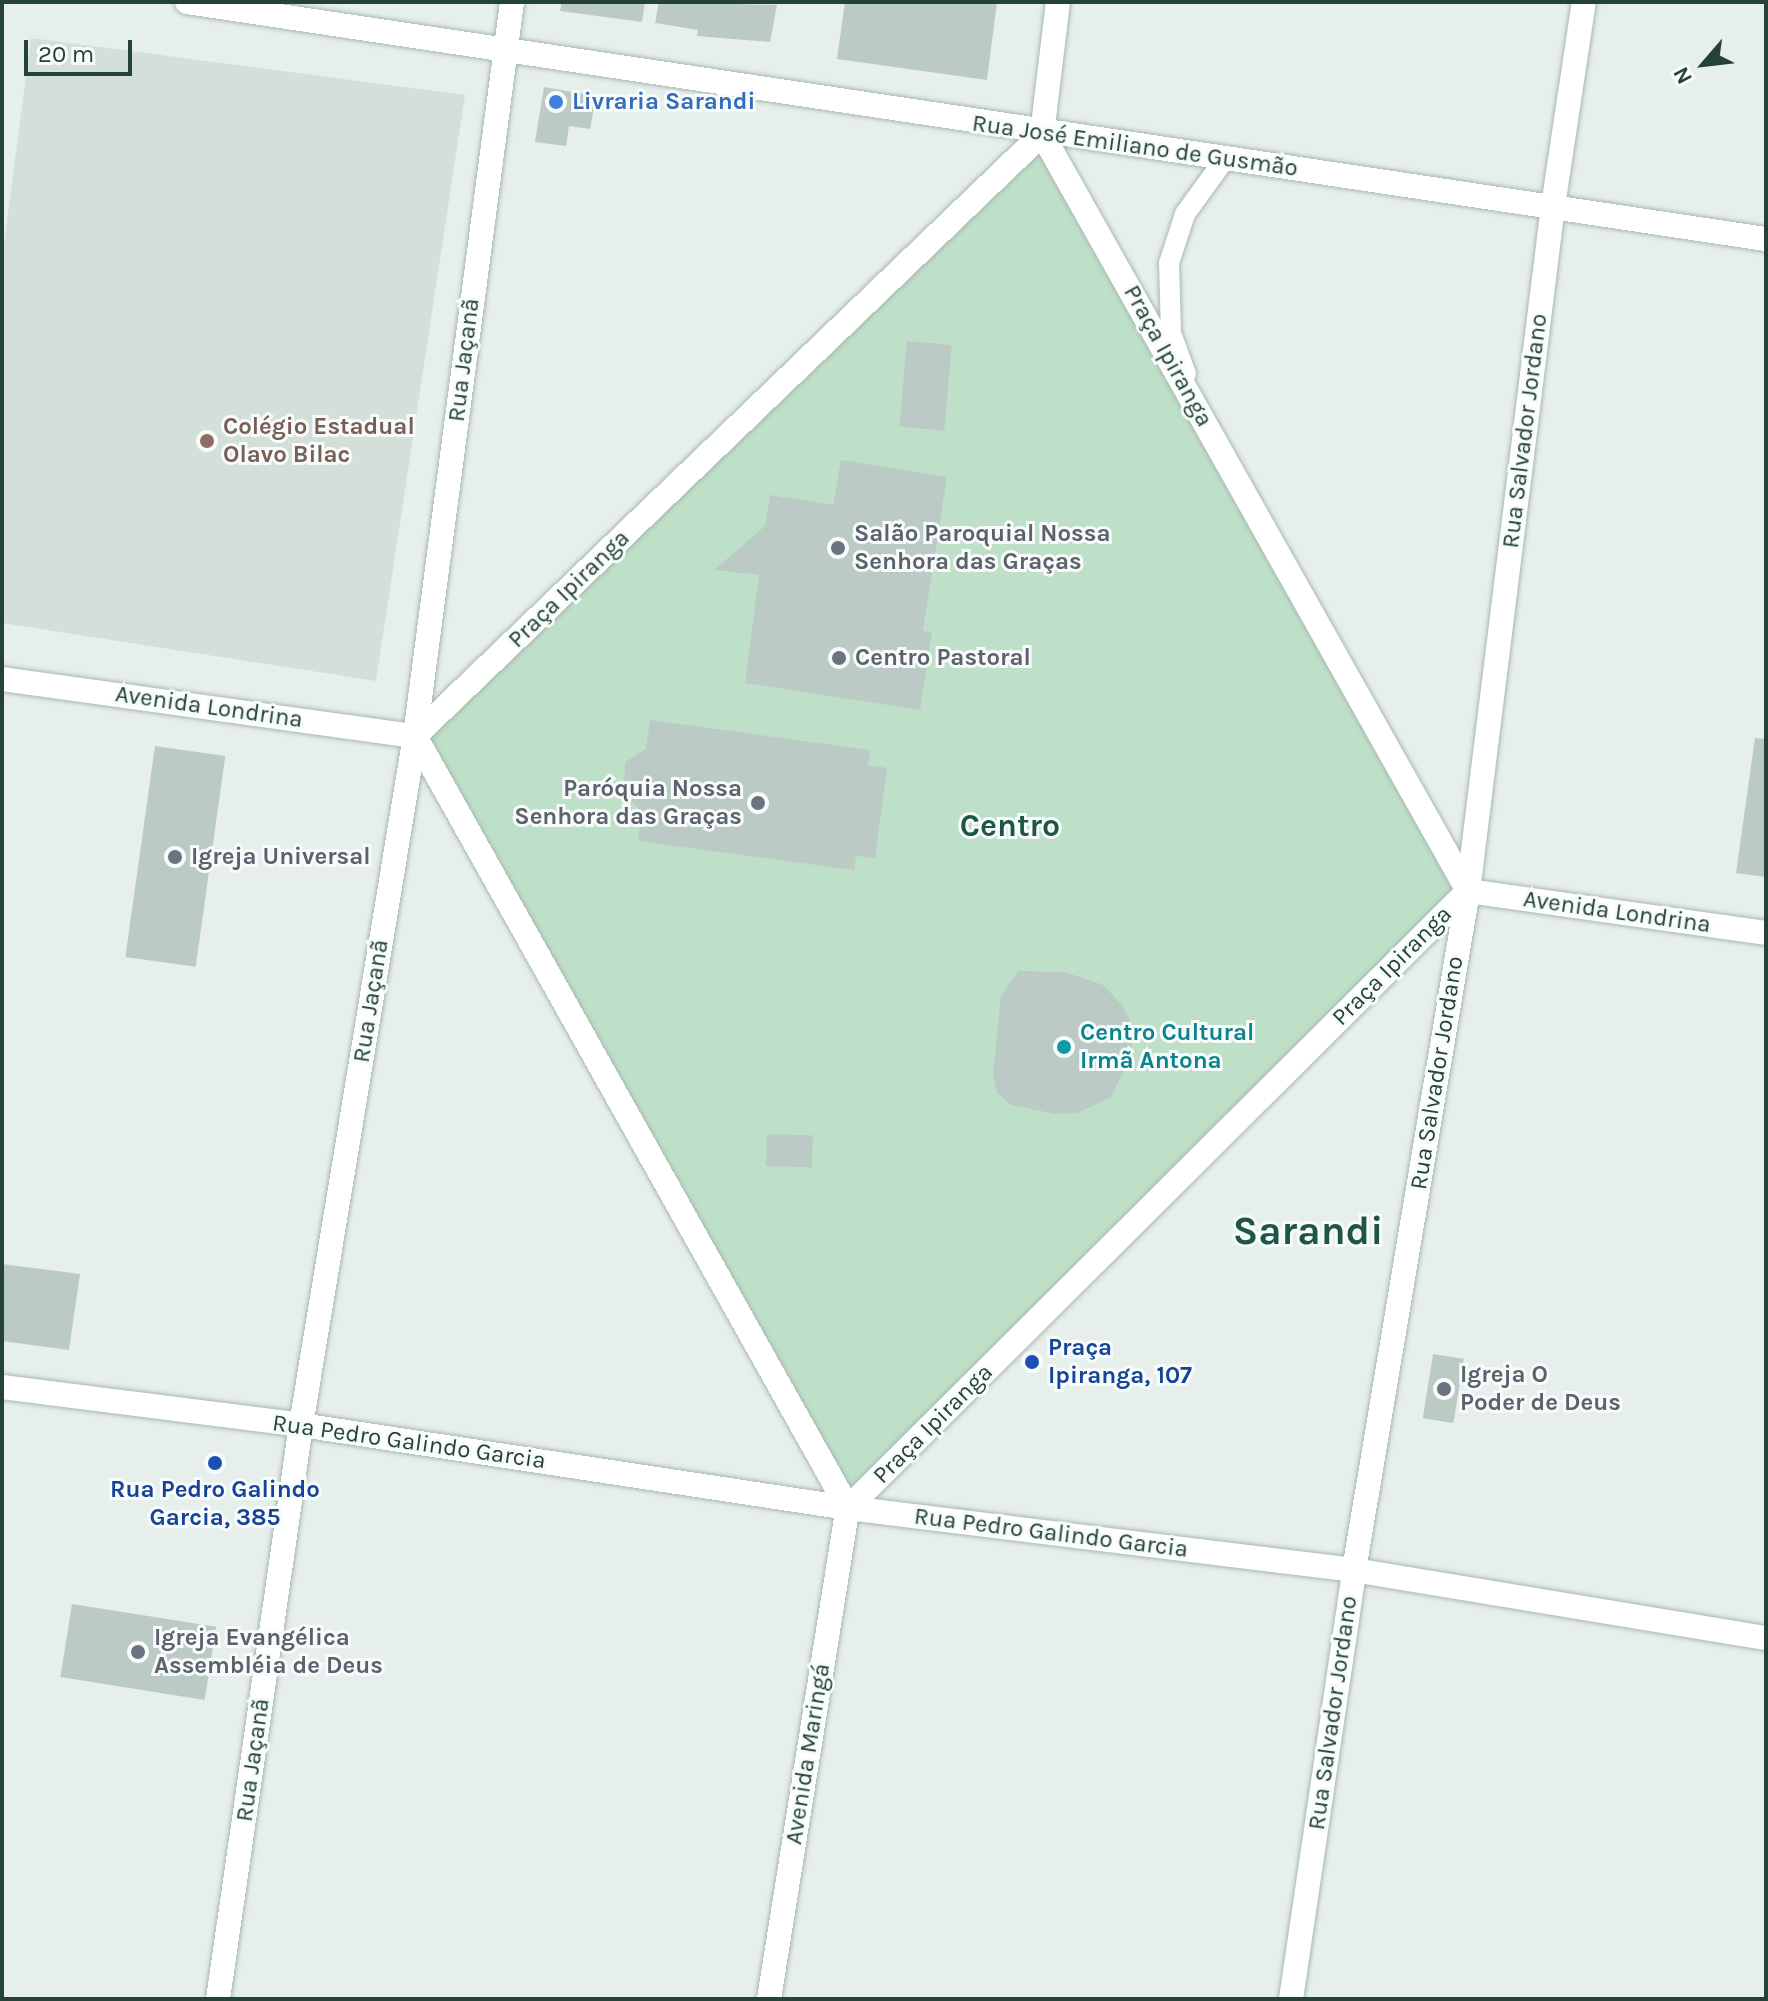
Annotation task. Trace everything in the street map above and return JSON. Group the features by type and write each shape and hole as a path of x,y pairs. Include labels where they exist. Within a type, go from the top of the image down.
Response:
{"street":[{"name":"Rua José Emiliano de Gusmão","path":"187,2 1042,134 1766,239"},
{"name":"Rua Jaçanã","path":"218,1999 301,1425 415,736 512,2"},
{"path":"1042,134 1058,2"},
{"name":"Rua Salvador Jordano","path":"1291,1999 1354,1570 1468,891 1553,206 1584,2"},
{"name":"Praça Ipiranga","path":"1042,134 1198,408 1468,891 848,1508 415,736 1042,134"},
{"name":"Avenida Londrina","path":"2,679 415,736"},
{"name":"Avenida Londrina","path":"1468,891 1766,933"},
{"name":"Rua Pedro Galindo Garcia","path":"2,1387 301,1425 848,1508 1354,1570 1766,1638"},
{"name":"Avenida Maringá","path":"769,1999 848,1508"}],"lane":[{"path":"1198,408 1171,333 1169,263 1185,214 1225,159"}],"shaded area":[{"name":"Colégio Estadual Olavo Bilac","path":"31,38 465,95 376,681 2,623 2,259"}],"green space":[{"path":"1042,134 1468,891 848,1508 415,736"}],"building":[{"path":"562,2 645,2 642,22 560,11"},
{"path":"659,2 777,5 770,42 697,36 698,30 655,23"},
{"path":"845,2 997,2 987,80 837,59"},
{"path":"544,87 596,96 590,129 569,126 566,146 535,142"},
{"path":"907,341 952,345 944,431 900,427"},
{"name":"Salão Paroquial Nossa Senhora das Graças","path":"841,460 947,477 923,631 932,632 920,710 745,683 759,575 714,570 765,526 770,495 833,505"},
{"name":"Paróquia Nossa Senhora das Graças","path":"650,720 870,750 868,765 887,768 875,858 856,856 854,870 638,841 642,812 624,794 625,762 646,749"},
{"path":"1755,738 1766,739 1766,877 1736,873"},
{"name":"Igreja Universal","path":"155,746 225,756 196,967 125,957"},
{"name":"Centro Cultural Irmã Antona","path":"1018,971 1064,972 1086,979 1103,985 1123,1006 1131,1023 1132,1056 1110,1098 1077,1113 1056,1114 1011,1105 997,1093 993,1074 1001,996"},
{"path":"767,1134 813,1136 812,1168 766,1166"},
{"path":"2,1264 80,1274 69,1350 2,1341"},
{"name":"Igreja O Poder de Deus","path":"1433,1354 1464,1359 1453,1423 1423,1418"},
{"name":"Igreja Evangélica Assembléia de Deus","path":"72,1604 216,1627 205,1700 60,1677"}],"place":[{"name":"Livraria Sarandi","path":"556,102"},
{"name":"Colégio Estadual Olavo Bilac","path":"207,441"},
{"name":"Salão Paroquial Nossa Senhora das Graças","path":"838,548"},
{"name":"Centro Pastoral","path":"839,658"},
{"name":"Paróquia Nossa Senhora das Graças","path":"758,803"},
{"name":"Igreja Universal","path":"175,857"},
{"name":"Centro Cultural Irmã Antona","path":"1064,1047"},
{"name":"Praça Ipiranga, 107","path":"1032,1362"},
{"name":"Igreja O Poder de Deus","path":"1444,1389"},
{"name":"Rua Pedro Galindo Garcia, 385","path":"215,1463"},
{"name":"Igreja Evangélica Assembléia de Deus","path":"138,1652"}],"district":[{"name":"Centro","path":"1010,826"},
{"name":"Sarandi","path":"1308,1231"}]}
